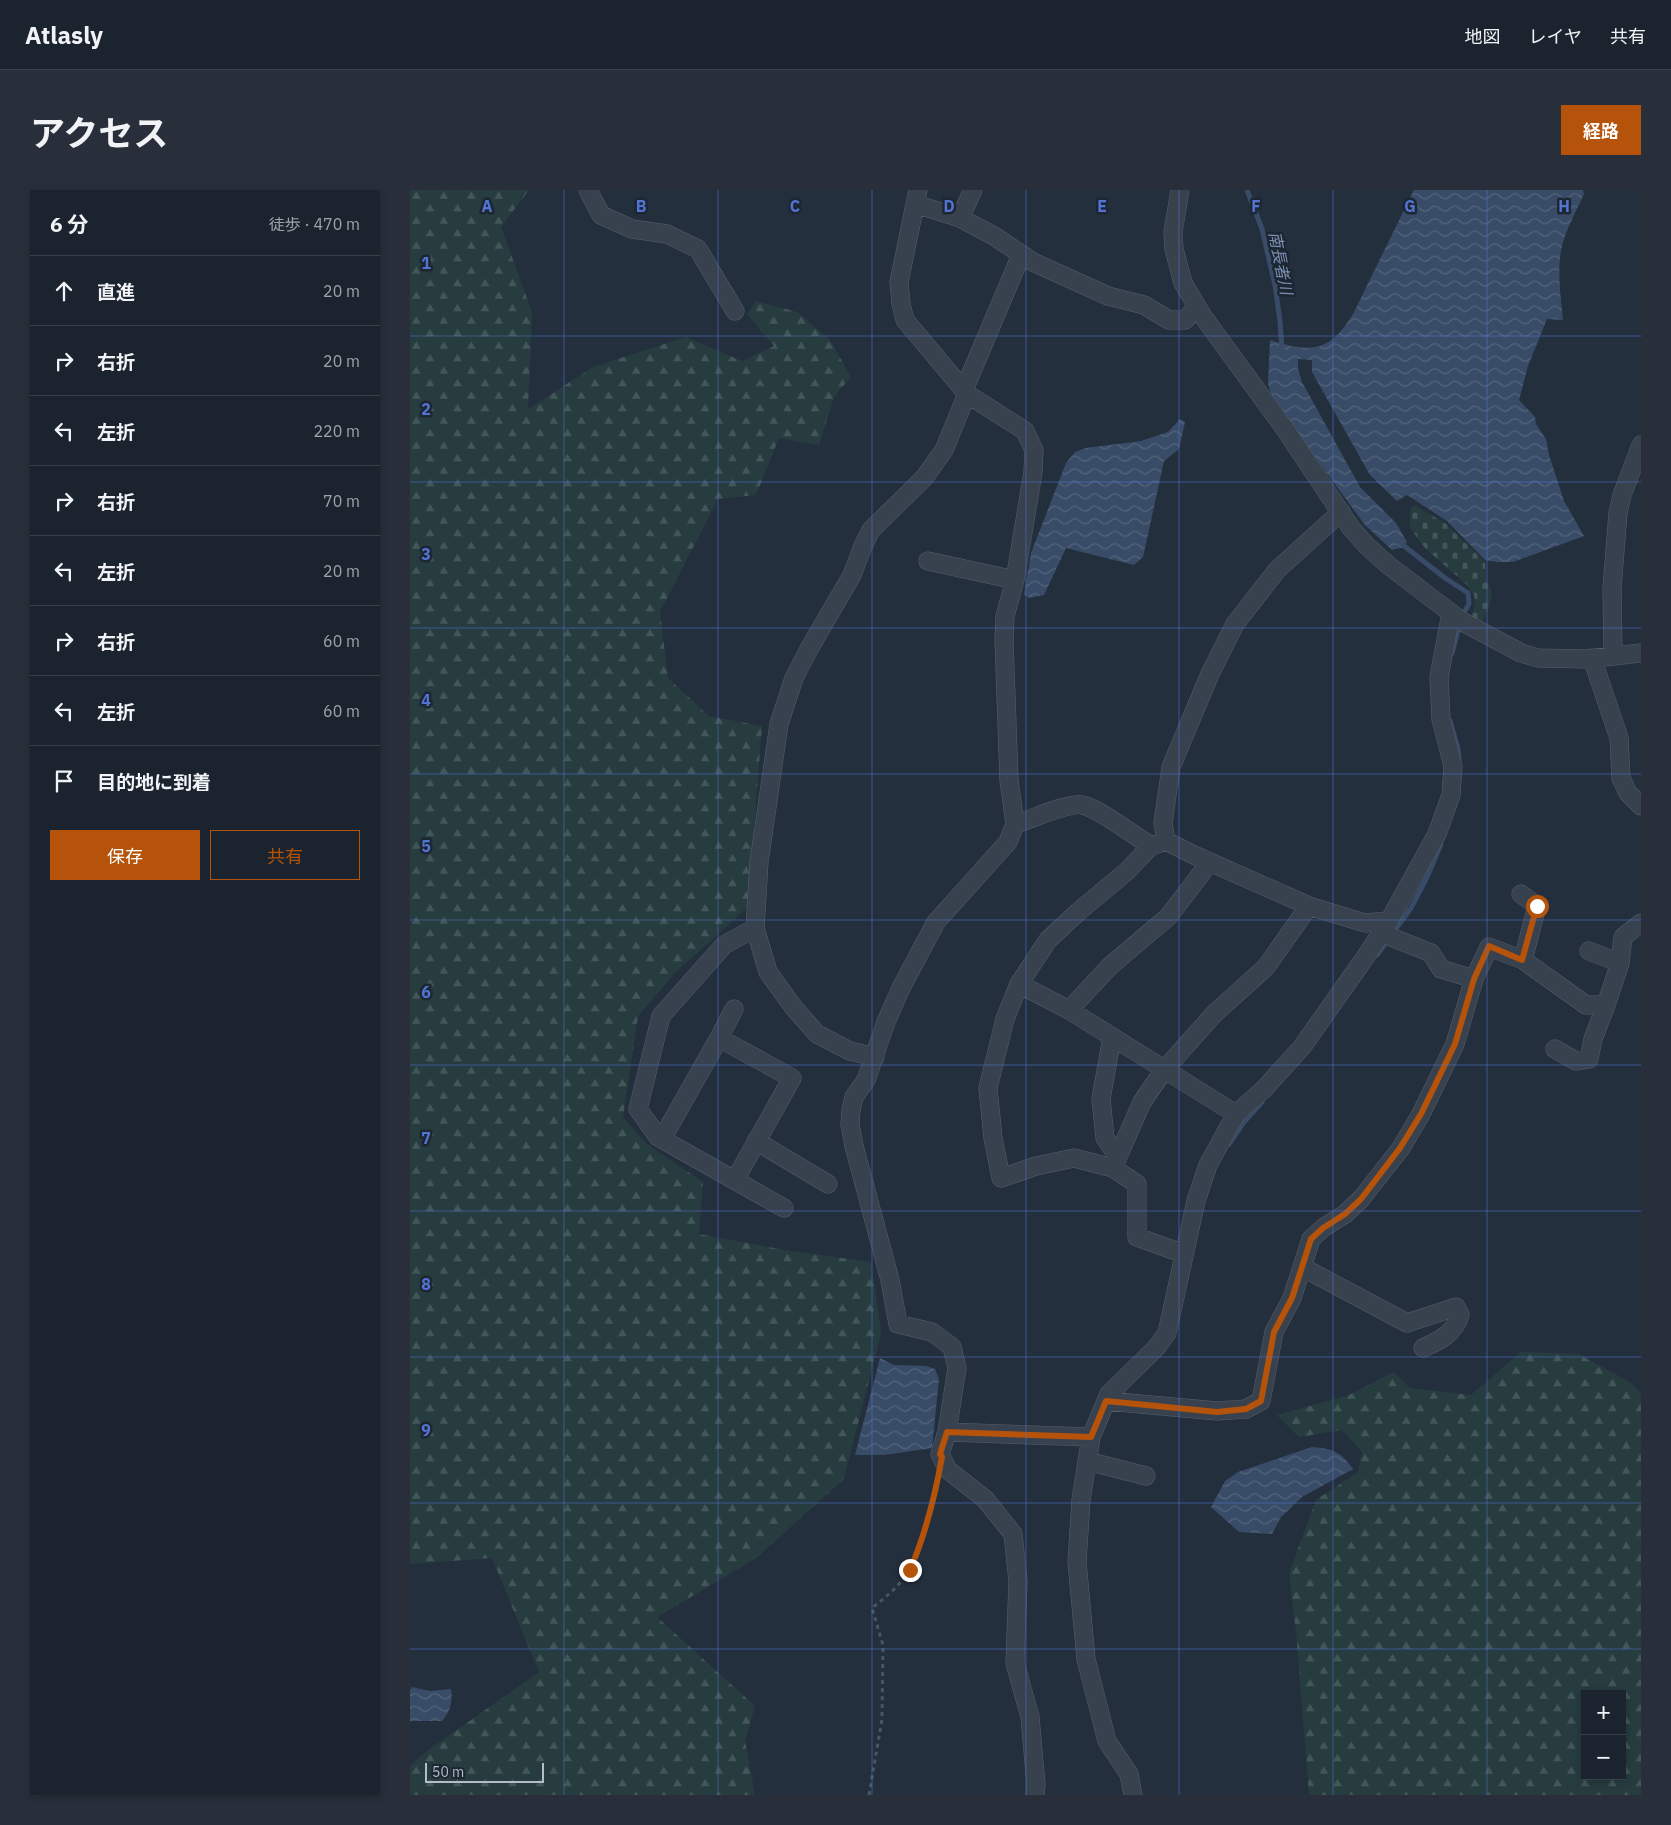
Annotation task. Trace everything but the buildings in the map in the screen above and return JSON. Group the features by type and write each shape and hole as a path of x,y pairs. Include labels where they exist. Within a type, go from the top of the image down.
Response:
{"street":[{"path":"588,190 601,215 632,228 667,234 698,249 735,311"},
{"path":"960,218 973,190"},
{"path":"1180,190 1173,232 1174,249 1183,283 1197,307 1366,545 1388,566 1463,622 1521,653 1538,658 1592,658 1641,652"},
{"path":"1035,1795 1036,1786 1030,1717 1015,1663 1018,1581 1013,1534 984,1499 948,1470 940,1454 947,1432 957,1368 952,1346 932,1332 898,1324 890,1280 854,1146 850,1124 854,1097 866,1080 886,1022 901,988 936,922 1008,842 1015,824 1009,780 1004,640 1005,616 1015,580 1033,472 1034,450 1026,431 966,392 905,320 899,282 916,197 994,236 1033,262 1108,296 1144,305 1169,320 1185,320 1197,307"},
{"path":"875,1058 850,1051 817,1034 794,1008 768,972 755,928 759,862 779,724 794,678 809,648 852,575 870,530 924,478 944,450 1021,254"},
{"path":"1613,655 1612,588 1618,513 1622,495 1641,445"},
{"path":"1116,1162 1074,1158 1036,1166 1001,1178 993,1138 988,1088 1005,1019 1019,984 1048,940 1078,912 1159,844 1171,767 1210,674 1235,624 1277,570 1341,512"},
{"path":"928,561 1015,580"},
{"path":"1133,1795 1129,1774 1107,1741 1086,1659 1077,1562 1081,1500 1091,1437 1109,1394 1156,1348 1167,1333 1196,1201 1208,1165 1236,1114 1264,1089 1302,1048 1385,927 1437,834 1451,795 1453,766 1441,720 1439,677 1451,613"},
{"path":"1592,658 1619,738 1621,778 1628,792 1641,806"},
{"path":"1015,824 1061,808 1081,804 1159,844 1210,862 1309,906 1364,923 1385,927 1431,953 1441,969 1474,979"},
{"path":"1069,1010 1110,966 1168,917 1210,862"},
{"path":"1521,894 1537,906 1522,960"},
{"path":"1116,1162 1142,1102 1164,1070 1216,1012 1266,967 1309,906"},
{"path":"1555,1049 1576,1061 1590,1059 1593,1039 1620,963 1624,937 1641,923"},
{"path":"755,928 724,945 661,1016 638,1109 658,1137 784,1208"},
{"path":"1106,1401 1217,1412 1246,1409 1261,1401 1274,1332 1292,1298 1311,1239 1323,1228 1345,1214 1361,1199 1400,1148 1421,1114 1455,1044 1474,979 1489,946 1522,960 1586,1005 1606,1005"},
{"path":"1589,951 1620,963"},
{"path":"1019,984 1069,1010 1236,1114"},
{"path":"662,1139 734,1009"},
{"path":"1112,1037 1101,1099 1106,1138 1116,1162 1137,1184 1137,1238 1184,1254"},
{"path":"719,1038 792,1078 734,1180"},
{"path":"756,1141 828,1184"},
{"path":"1302,1267 1407,1323 1456,1307 1460,1315 1457,1325 1440,1341 1422,1348"},
{"path":"947,1432 1091,1437"},
{"path":"1087,1461 1146,1476"}],"path":[{"path":"869,1795 882,1719 883,1645 872,1608 888,1595 910,1570 931,1512 942,1457"}],"green space":[{"path":"410,190 529,190 501,227 532,312 528,409 593,367 686,337 742,361 774,346 747,314 756,301 797,312 830,340 851,377 834,397 819,445 779,438 756,495 718,499 660,612 668,678 709,716 762,726 748,907 675,973 638,1016 623,1117 647,1144 703,1182 699,1234 785,1250 871,1262 881,1333 844,1479 755,1559 657,1617 755,1706 745,1741 755,1795 410,1795 410,1766 424,1753 539,1672 492,1558 410,1564"},
{"path":"1414,505 1445,523 1485,562 1486,579 1492,592 1489,608 1481,625 1471,617 1475,606 1474,595 1467,585 1425,548 1410,528 1410,508"},
{"path":"1521,1352 1578,1354 1630,1382 1641,1393 1641,1795 1309,1795 1296,1632 1289,1573 1316,1500 1358,1472 1362,1452 1342,1430 1299,1437 1277,1415 1349,1395 1394,1372 1410,1388 1471,1395"}],"water":[{"path":"1414,190 1583,190 1584,194 1568,228 1561,251 1559,277 1563,320 1547,319 1528,366 1519,400 1535,417 1536,424 1546,439 1549,455 1564,501 1584,536 1513,562 1485,560 1447,521 1407,495 1397,501 1370,475 1312,372 1312,360 1298,359 1298,369 1302,382 1360,487 1396,523 1407,542 1404,547 1392,550 1365,525 1272,399 1268,383 1270,340 1308,348 1318,347 1336,336 1353,314"},
{"path":"1180,419 1185,422 1179,449 1164,461 1143,557 1134,565 1066,548 1044,595 1030,598 1024,595 1031,553 1066,463 1075,452 1086,448 1141,441 1168,432"},
{"path":"880,1358 894,1365 926,1366 935,1369 939,1379 932,1448 884,1455 855,1455"},
{"path":"1312,1447 1336,1452 1353,1469 1302,1497 1281,1517 1272,1534 1239,1532 1211,1507 1225,1481 1238,1472"},
{"path":"412,1687 430,1691 451,1689 452,1698 450,1706 442,1721 410,1721 410,1690"}],"waterway":[{"name":"南長者川","path":"1247,190 1262,229 1275,285 1282,350"},
{"path":"1399,542 1445,578 1468,593 1469,604 1462,616 1452,653"},
{"path":"1450,721 1459,759"},
{"path":"1377,955 1411,908 1441,844"},
{"path":"1229,1144 1244,1122 1262,1102"}],"route":[{"path":"910,1570 931,1512 942,1457 940,1454 947,1432 1091,1437 1106,1401 1217,1412 1246,1409 1261,1401 1274,1332 1292,1298 1311,1239 1323,1228 1345,1214 1361,1199 1400,1148 1421,1114 1455,1044 1474,979 1489,946 1522,960 1537,906"}]}
